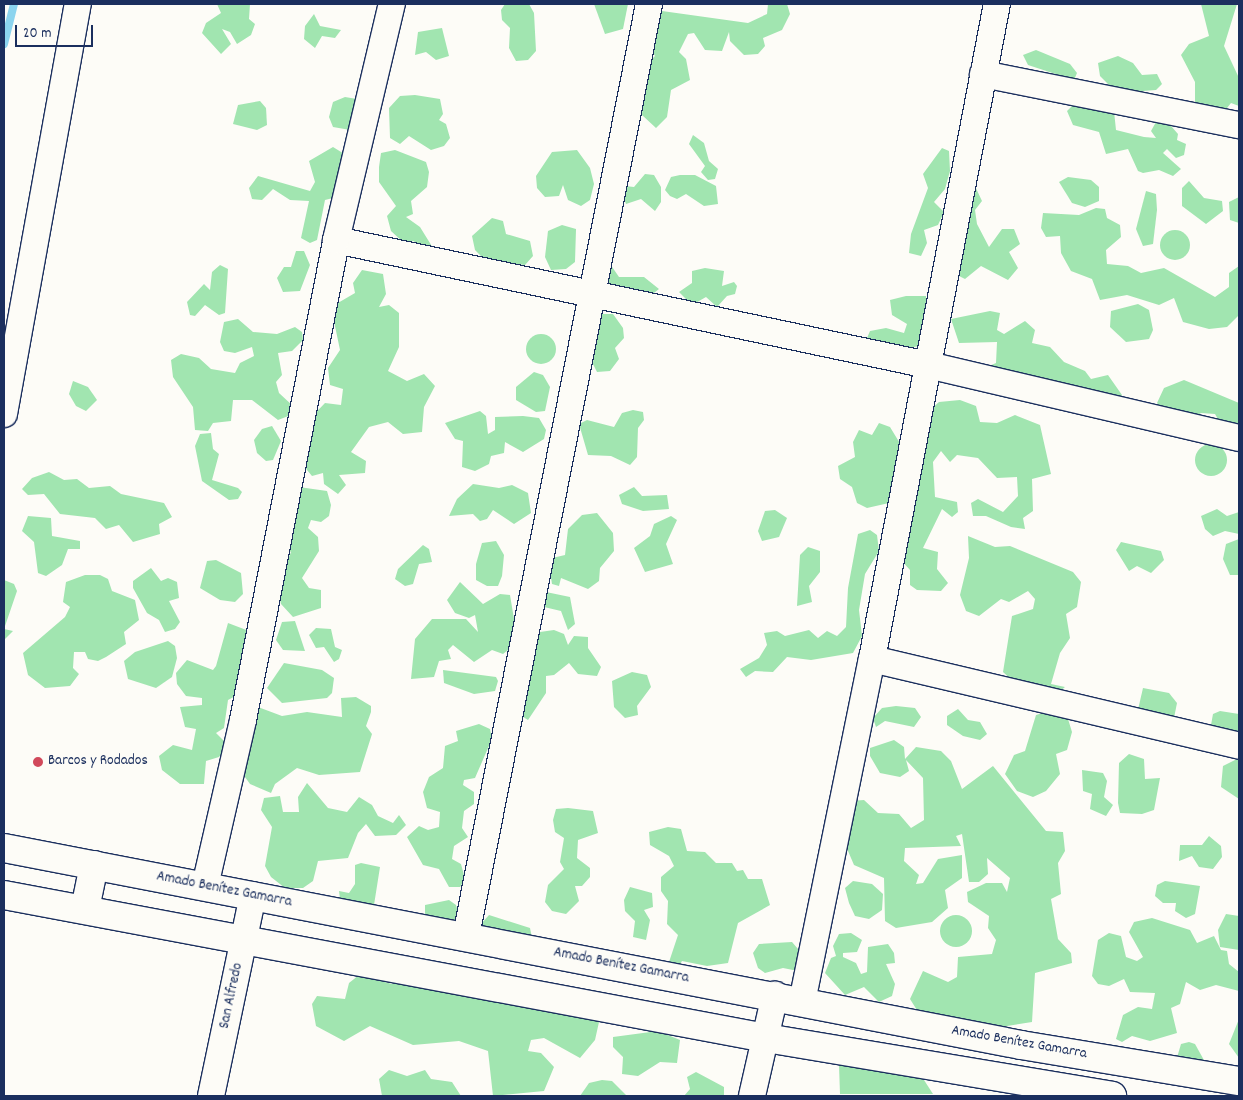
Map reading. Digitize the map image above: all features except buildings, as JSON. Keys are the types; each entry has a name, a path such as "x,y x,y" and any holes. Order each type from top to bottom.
{"main road":[{"name":"Amado Benítez Gamarra","path":"4,848 775,995 802,1002 1239,1081"},
{"path":"85,909 94,865"},
{"path":"4,895 244,937 766,1038 1112,1096"}],"street":[{"path":"4,414 78,4"},
{"path":"204,886 243,720 336,240 392,4"},
{"path":"466,936 594,294 648,4"},
{"path":"802,1002 872,659 997,4"},
{"path":"983,74 1239,125"},
{"path":"336,240 928,365 1239,438"},
{"path":"872,659 1239,746"},
{"name":"San Alfredo","path":"211,1096 253,895"},
{"path":"752,1096 775,995"}],"green space":[{"path":"217,4 250,4 249,19 255,24 251,35 237,44 230,32 222,29 231,44 221,54 202,33 206,23 221,13"},
{"path":"505,4 529,4 534,13 536,51 528,60 516,61 509,48 510,28 502,20 501,10"},
{"path":"594,4 628,4 623,29 605,34"},
{"path":"768,4 787,4 790,14 782,30 763,38 765,46 758,54 744,55 730,41 729,32 722,51 705,50 694,33 688,34 679,52 686,59 690,80 671,90 667,117 656,128 642,115 645,66 655,56 650,46 662,11 748,23 767,14"},
{"path":"1201,4 1237,4 1224,46 1239,78 1239,106 1231,103 1227,108 1202,110 1195,102 1195,82 1181,55 1189,44 1209,36"},
{"path":"314,14 320,26 341,30 335,38 322,36 315,48 304,39 305,26"},
{"path":"442,28 449,56 436,60 426,52 415,55 418,32"},
{"path":"1036,50 1070,64 1077,73 1074,80 1028,65 1023,55"},
{"path":"1118,56 1133,63 1142,75 1157,74 1162,84 1156,90 1117,93 1100,76 1098,63"},
{"path":"415,95 440,99 443,114 439,120 446,124 450,138 444,146 431,150 409,136 400,144 390,138 389,108 400,96"},
{"path":"345,97 357,99 356,131 333,127 329,117 333,102"},
{"path":"260,101 266,108 267,125 257,130 233,124 238,105"},
{"path":"1074,104 1114,111 1116,130 1144,137 1156,138 1151,131 1156,122 1171,126 1178,134 1177,140 1186,144 1184,155 1176,158 1167,149 1163,153 1181,169 1173,176 1159,170 1143,173 1138,171 1128,149 1106,154 1099,132 1073,125 1067,111"},
{"path":"693,135 704,143 709,161 718,169 715,179 708,180 701,172 705,166 689,144"},
{"path":"333,147 346,155 341,196 325,200 317,240 310,243 301,238 309,201 290,200 273,189 262,200 252,199 249,188 258,176 310,191 315,182 309,161"},
{"path":"942,148 949,151 950,171 945,189 934,202 944,212 938,225 924,230 927,243 921,256 909,253 911,234 928,188 923,174"},
{"path":"395,150 426,162 429,172 427,187 411,201 413,214 406,217 420,227 433,248 421,254 414,241 404,243 391,231 387,216 396,206 379,182 379,167 381,153"},
{"path":"577,150 590,168 594,184 590,200 581,206 568,200 563,185 559,196 545,197 537,188 536,176 552,152"},
{"path":"645,174 654,175 661,187 661,202 655,211 641,199 626,204 622,193 625,186 634,187"},
{"path":"695,175 716,186 718,204 704,206 686,194 677,199 670,196 665,190 671,177"},
{"path":"1068,177 1091,180 1099,187 1099,201 1085,207 1072,203 1059,182"},
{"path":"1189,181 1204,198 1222,201 1223,211 1206,224 1182,206 1182,188"},
{"path":"973,182 982,201 975,210 977,224 989,247 1002,229 1014,229 1020,244 1009,252 1018,268 1008,280 981,266 965,279 953,273"},
{"path":"1146,191 1156,194 1157,210 1153,244 1143,246 1136,229"},
{"path":"1239,197 1239,223 1230,220 1229,202"},
{"path":"1096,208 1105,209 1107,218 1120,225 1121,237 1106,250 1107,264 1128,266 1141,273 1164,268 1215,297 1229,287 1229,273 1239,266 1239,315 1227,327 1209,329 1183,322 1174,298 1159,305 1127,295 1100,300 1092,279 1071,271 1061,253 1060,236 1046,237 1041,228 1043,213 1079,215"},
{"path":"492,218 503,221 506,234 530,241 533,256 525,265 485,260 475,250 472,236"},
{"path":"562,225 576,229 575,262 566,269 551,270 545,257 548,231"},
{"path":"1175,230 1186,234 1190,245 1186,256 1175,260 1164,256 1160,245 1164,234"},
{"path":"296,251 304,251 310,265 300,291 283,292 277,278 284,267 291,267"},
{"path":"608,261 619,277 644,277 659,289 650,296 604,287"},
{"path":"220,265 228,269 225,313 219,315 205,305 195,316 190,315 187,302 204,284 210,290 212,272"},
{"path":"705,268 724,271 722,286 734,282 737,286 735,294 727,296 717,307 706,297 692,305 679,292 692,283 692,271"},
{"path":"362,270 383,274 386,294 379,307 389,305 399,313 399,347 388,371 407,381 424,374 435,386 424,407 422,432 403,434 388,422 369,427 351,452 366,461 365,473 339,475 346,485 338,494 324,484 323,473 312,476 307,470 298,454 300,429 325,403 341,405 343,389 330,385 328,368 340,350 331,307 355,293 353,283"},
{"path":"906,296 926,296 927,344 910,348 864,345 870,331 886,328 904,333 907,324 892,315 890,300"},
{"path":"1138,304 1149,310 1153,330 1149,339 1126,342 1110,327 1111,311"},
{"path":"990,311 1000,313 997,330 1004,334 1025,321 1035,330 1032,343 1050,347 1064,362 1085,371 1091,379 1108,375 1122,395 1120,400 973,373 996,363 997,342 959,343 951,319"},
{"path":"597,314 613,314 623,328 624,338 615,348 619,359 610,371 597,372 593,364"},
{"path":"238,319 253,332 277,334 295,327 302,332 303,340 292,351 278,353 282,375 276,382 279,393 293,406 291,415 278,420 252,400 233,400 231,421 213,423 208,431 195,430 193,407 173,377 171,360 181,354 199,358 211,369 235,373 240,363 254,356 252,347 235,353 224,351 220,342 224,322"},
{"path":"541,334 552,338 556,349 552,360 541,364 530,360 526,349 530,338"},
{"path":"534,372 543,375 550,387 545,411 536,412 516,400 516,387"},
{"path":"1184,380 1239,403 1239,432 1222,426 1215,414 1201,413 1190,420 1164,411 1157,403 1164,388"},
{"path":"73,381 88,387 97,400 86,411 76,406 69,394"},
{"path":"960,400 976,406 980,422 997,423 1015,415 1040,425 1051,474 1032,479 1033,511 1023,518 1025,529 1011,527 986,516 973,516 971,503 978,499 1003,512 1018,496 1017,477 997,478 978,458 957,455 950,462 941,451 933,462 935,497 957,502 958,512 952,517 942,509 923,548 938,552 937,569 948,583 941,591 917,590 910,585 910,570 900,559 918,491 917,464 929,411 939,402"},
{"path":"633,410 643,412 644,420 638,428 637,457 630,465 611,456 588,455 579,424 587,420 614,427 622,413"},
{"path":"480,411 486,416 488,434 495,430 495,417 523,416 539,418 546,430 544,439 523,452 505,442 504,453 491,456 489,464 475,471 462,467 463,441 455,439 445,423"},
{"path":"879,423 890,427 904,450 889,503 867,508 857,503 852,487 840,479 838,466 855,457 853,442 859,430 872,435"},
{"path":"272,426 281,441 273,460 266,461 257,453 254,440 262,429"},
{"path":"211,433 213,449 219,454 212,480 238,488 242,492 238,499 229,500 202,481 195,446 200,434"},
{"path":"1211,444 1217,445 1222,449 1226,454 1226,466 1222,471 1217,475 1211,476 1205,475 1200,471 1196,466 1195,460 1196,454 1200,449 1205,445"},
{"path":"49,472 64,480 77,479 89,488 110,486 121,494 164,503 172,517 159,524 160,534 133,542 119,525 106,529 95,518 60,514 44,494 28,495 22,489 32,478"},
{"path":"473,484 499,488 512,485 528,493 531,513 514,524 493,510 487,519 480,521 473,514 449,516 457,499"},
{"path":"292,486 327,491 331,505 329,516 321,522 311,520 308,528 318,537 319,551 302,578 309,588 321,590 321,608 293,617 281,604 277,587 291,552 279,544"},
{"path":"634,487 642,496 667,495 669,509 643,511 622,504 619,495"},
{"path":"1217,509 1227,516 1239,512 1239,534 1225,531 1213,536 1205,529 1201,516"},
{"path":"775,510 787,518 779,537 762,541 758,531 765,511"},
{"path":"597,513 613,533 614,551 600,568 599,581 588,589 561,578 559,586 552,584 548,559 565,555 568,529 582,515"},
{"path":"28,516 51,518 52,536 80,541 80,549 68,549 62,565 46,576 38,573 34,542 22,531"},
{"path":"671,516 677,520 666,544 673,564 645,572 634,548 650,536 654,524"},
{"path":"870,530 877,535 879,551 865,574 859,610 862,636 853,653 811,660 787,657 773,672 755,671 746,677 740,669 759,658 767,645 764,633 777,631 785,636 809,630 818,638 827,631 837,636 846,627 848,588 858,534"},
{"path":"968,536 995,547 1010,546 1073,572 1081,582 1077,607 1066,614 1070,638 1060,653 1051,684 1065,687 1060,691 1016,684 1003,672 1012,616 1033,609 1035,599 1028,591 1009,602 1001,599 979,616 966,611 960,595 969,558"},
{"path":"1239,539 1239,575 1230,575 1223,559 1226,544"},
{"path":"496,541 504,555 502,576 498,586 487,586 476,580 476,564 482,543"},
{"path":"1121,542 1161,551 1164,560 1151,573 1137,566 1129,571 1116,550"},
{"path":"423,545 429,549 432,562 419,564 413,584 405,586 395,579 398,569"},
{"path":"808,547 820,551 820,572 809,586 812,602 797,606 800,555"},
{"path":"216,560 241,573 243,594 235,602 220,600 200,588 207,561"},
{"path":"151,568 161,581 168,578 177,582 179,598 169,601 180,622 175,629 165,632 159,620 147,613 133,588 133,581"},
{"path":"85,575 100,575 108,579 112,591 135,600 139,620 124,632 126,644 98,661 88,659 85,652 74,652 73,668 79,674 70,686 45,688 28,675 23,653 65,617 70,607 63,602 66,582"},
{"path":"4,580 14,584 17,591 4,629"},
{"path":"460,582 483,604 500,594 510,595 515,625 508,650 503,654 492,650 474,662 453,645 448,650 451,659 439,661 434,677 411,679 415,639 432,619 466,619 478,632 475,615 469,618 455,613 447,600"},
{"path":"546,592 570,597 575,624 568,630 561,611 544,607"},
{"path":"295,621 305,651 283,650 276,640 282,622"},
{"path":"228,623 249,631 241,693 228,700 224,728 216,733 224,741 225,749 219,757 206,761 204,784 180,784 162,770 159,756 173,745 192,750 196,729 185,727 180,707 202,705 202,698 186,696 177,684 176,673 187,660 213,670 216,666"},
{"path":"316,628 331,629 335,647 342,650 339,659 334,662 324,647 316,648 309,635"},
{"path":"4,629 13,631 4,640"},
{"path":"554,630 564,634 568,645 574,636 588,637 588,648 601,667 597,676 578,674 569,663 554,675 546,676 546,693 528,720 520,715 535,658 529,643 540,632"},
{"path":"168,641 175,646 177,658 172,677 156,688 128,679 124,661 135,652"},
{"path":"284,663 322,670 334,678 332,693 327,698 282,703 267,688"},
{"path":"443,670 496,677 498,681 495,691 474,694 444,683"},
{"path":"632,672 647,675 651,687 637,706 638,715 625,718 614,707 612,681"},
{"path":"1143,688 1169,693 1177,703 1174,718 1137,714"},
{"path":"356,697 371,706 366,726 372,734 360,772 319,775 297,768 275,784 271,793 250,784 240,770 258,707 282,716 307,712 342,717 341,698"},
{"path":"896,706 915,708 921,717 914,727 885,721 876,727 873,718 882,708"},
{"path":"958,709 968,720 980,722 987,734 980,740 963,736 947,725 947,716"},
{"path":"1220,711 1239,714 1239,733 1216,731 1211,725 1213,714"},
{"path":"1046,712 1068,719 1072,732 1067,750 1056,754 1060,774 1046,791 1033,797 1017,791 1005,774 1014,755 1025,751 1036,715"},
{"path":"479,724 490,729 492,739 475,778 464,780 463,785 474,792 474,804 464,811 462,828 468,837 454,846 452,859 461,864 465,879 460,887 449,887 439,869 423,865 407,837 419,826 428,830 439,827 440,812 427,808 423,792 429,777 443,768 445,746 458,741 456,731"},
{"path":"894,740 904,747 905,759 916,747 941,751 951,761 962,789 993,766 1046,831 1063,832 1065,851 1058,863 1061,894 1051,899 1058,939 1071,953 1072,963 1035,973 1032,1022 1001,1027 962,1018 920,1015 910,999 923,971 948,982 957,977 958,957 992,954 996,940 988,928 989,916 968,902 967,892 986,883 1002,883 1007,892 1010,878 987,858 988,874 979,882 969,882 962,834 956,836 961,846 905,848 904,861 919,875 916,884 923,883 938,859 962,855 962,878 945,890 948,908 932,922 896,928 885,921 884,878 854,865 845,844 850,801 864,800 878,813 899,814 911,828 924,820 923,778 906,760 909,771 900,777 880,773 870,756 870,748"},
{"path":"1129,754 1144,759 1145,779 1160,778 1154,810 1142,814 1120,813 1118,803 1119,763"},
{"path":"1239,758 1239,799 1221,787 1223,766"},
{"path":"1082,770 1103,773 1107,781 1104,797 1113,805 1106,816 1090,809 1092,794 1083,791"},
{"path":"307,783 328,808 347,812 359,797 372,805 378,816 393,823 399,815 406,825 396,835 375,836 366,824 358,833 348,858 318,861 313,881 303,888 285,888 271,877 265,866 272,827 261,810 264,798 280,796 283,812 299,812 298,797"},
{"path":"568,808 593,811 598,833 578,840 577,858 590,868 590,877 582,886 575,886 579,901 566,914 552,911 545,902 548,885 564,869 560,862 564,838 555,832 553,820 556,809"},
{"path":"668,827 681,829 687,851 705,852 716,863 732,863 737,871 743,870 748,879 762,879 770,905 738,923 728,963 707,966 682,961 677,969 669,962 678,935 667,924 668,901 661,891 661,877 674,866 669,856 650,845 649,832"},
{"path":"1209,836 1221,846 1222,857 1213,869 1199,867 1192,856 1179,861 1180,845 1202,845"},
{"path":"361,863 380,867 374,905 341,907 339,891 349,893 355,884 355,865"},
{"path":"853,881 872,884 883,894 882,910 869,919 855,916 849,903 845,888"},
{"path":"1165,881 1200,886 1195,914 1186,918 1175,911 1176,903 1163,903 1155,896 1157,885"},
{"path":"630,887 652,893 653,907 644,910 650,920 646,940 633,937 635,921 625,911 624,900"},
{"path":"449,900 456,905 460,920 449,927 425,919 425,905"},
{"path":"1226,914 1239,916 1239,950 1220,947 1218,930"},
{"path":"489,915 530,928 532,938 482,935 481,924"},
{"path":"956,915 967,920 972,931 967,942 956,947 945,942 940,931 945,920"},
{"path":"1152,918 1190,930 1197,943 1214,936 1221,950 1227,951 1229,964 1239,972 1239,991 1216,985 1200,990 1186,982 1180,1004 1171,1008 1177,1033 1150,1041 1132,1036 1122,1042 1116,1039 1123,1015 1138,1007 1152,1009 1155,993 1130,992 1124,979 1109,986 1098,984 1092,976 1098,940 1109,933 1121,936 1126,957 1137,961 1143,957 1129,932 1134,922"},
{"path":"851,933 862,940 857,952 843,953 843,957 856,963 861,974 867,972 868,947 888,944 894,953 895,963 886,964 895,984 892,996 879,1002 864,987 845,995 825,973 831,958 836,956 833,946 839,934"},
{"path":"792,942 804,956 798,971 783,968 765,973 758,968 753,953 759,944"},
{"path":"359,975 392,984 417,977 537,1004 548,1013 558,1008 588,1012 599,1022 595,1040 580,1058 544,1038 531,1040 528,1051 541,1053 554,1067 544,1091 493,1096 488,1051 459,1041 413,1045 370,1026 344,1041 316,1026 312,1004 317,996 345,999 349,983"},
{"path":"1239,1019 1239,1058 1229,1044"},
{"path":"658,1031 680,1040 677,1063 660,1062 638,1076 622,1074 623,1057 613,1047 613,1037"},
{"path":"1189,1042 1195,1044 1205,1062 1176,1061 1181,1044"},
{"path":"839,1065 898,1071 924,1080 933,1094 840,1094"},
{"path":"389,1070 407,1076 425,1070 431,1079 452,1082 461,1096 382,1096 379,1079"},
{"path":"696,1072 724,1087 724,1096 684,1096 690,1089 687,1077"},
{"path":"602,1080 612,1081 627,1096 580,1096 589,1083"}],"waterway":[{"path":"4,44 14,4"}],"place":[{"name":"Barcos y Rodados","path":"38,762"}]}
